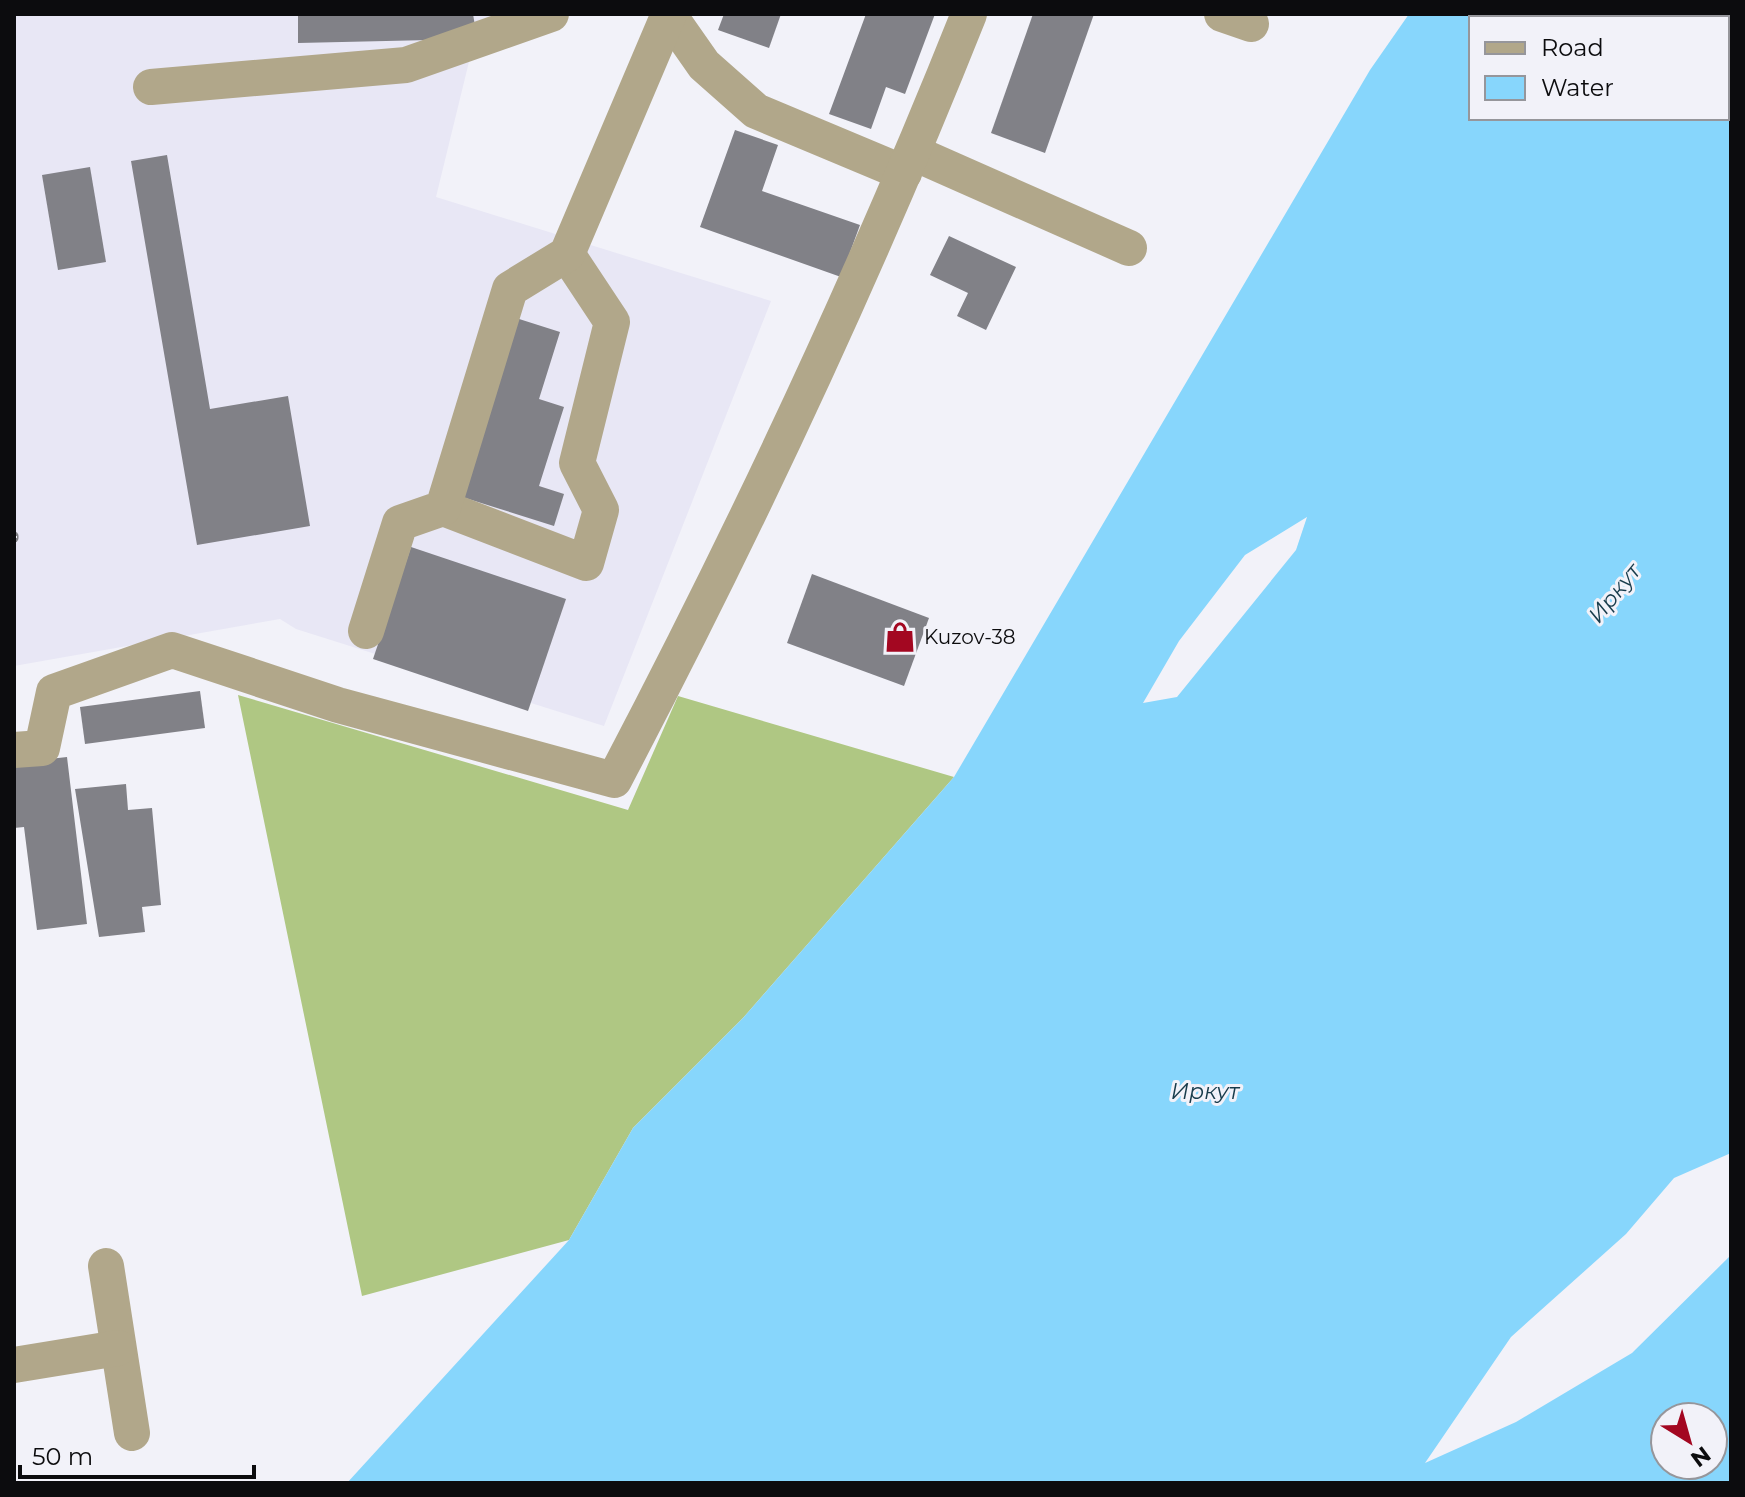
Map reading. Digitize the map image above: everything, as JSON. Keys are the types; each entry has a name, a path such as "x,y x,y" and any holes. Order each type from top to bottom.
{"street":[{"path":"151,87 406,65 551,14"},
{"path":"14,750 42,748 54,692 172,650 338,705 614,780 672,671 841,318 909,163 969,14"},
{"path":"669,15 704,65 756,111 909,163 1129,248"},
{"path":"443,508 510,289 567,254 669,15"},
{"path":"366,631 400,523 443,508 586,563 601,510 577,463 612,322 567,254"},
{"path":"106,1266 132,1433"},
{"path":"14,1365 118,1348"}],"shaded area":[{"path":"14,14 492,14 476,33 436,197 771,301 604,726 296,629 280,619 14,666"}],"green space":[{"path":"238,695 628,810 678,696 954,777 743,1018 633,1128 569,1240 362,1296"}],"water":[{"name":"Иркут","path":"1409,14 1731,14 1731,1153 1674,1178 1626,1234 1511,1337 1425,1463 1516,1422 1632,1353 1731,1255 1731,1482 347,1483 569,1240 633,1128 743,1018 954,777 1370,70","holes":["1307,517 1296,550 1177,697 1143,703 1179,641 1245,555"]}],"building":[{"path":"298,14 473,14 476,32 430,40 298,43"},
{"path":"724,14 781,14 769,48 718,30"},
{"path":"866,14 935,14 905,94 886,87 871,129 829,114"},
{"path":"1033,14 1094,14 1045,153 991,133"},
{"path":"735,130 778,145 762,191 860,225 841,277 700,227"},
{"path":"167,155 210,409 288,396 310,526 197,545 131,161"},
{"path":"90,167 106,262 58,270 42,175"},
{"path":"949,236 1016,267 986,330 957,316 968,293 930,275"},
{"path":"516,318 560,332 539,399 564,407 539,486 564,494 554,526 459,496"},
{"path":"411,547 566,599 528,711 373,659"},
{"path":"812,574 929,618 904,686 787,643"},
{"path":"200,691 205,728 85,744 80,707"},
{"path":"67,757 87,924 37,930 24,827 14,828 14,763"},
{"path":"126,784 128,810 152,808 161,905 142,907 145,932 99,937 75,789"}],"place":[{"name":"Kuzov-38","path":"900,637"}]}
